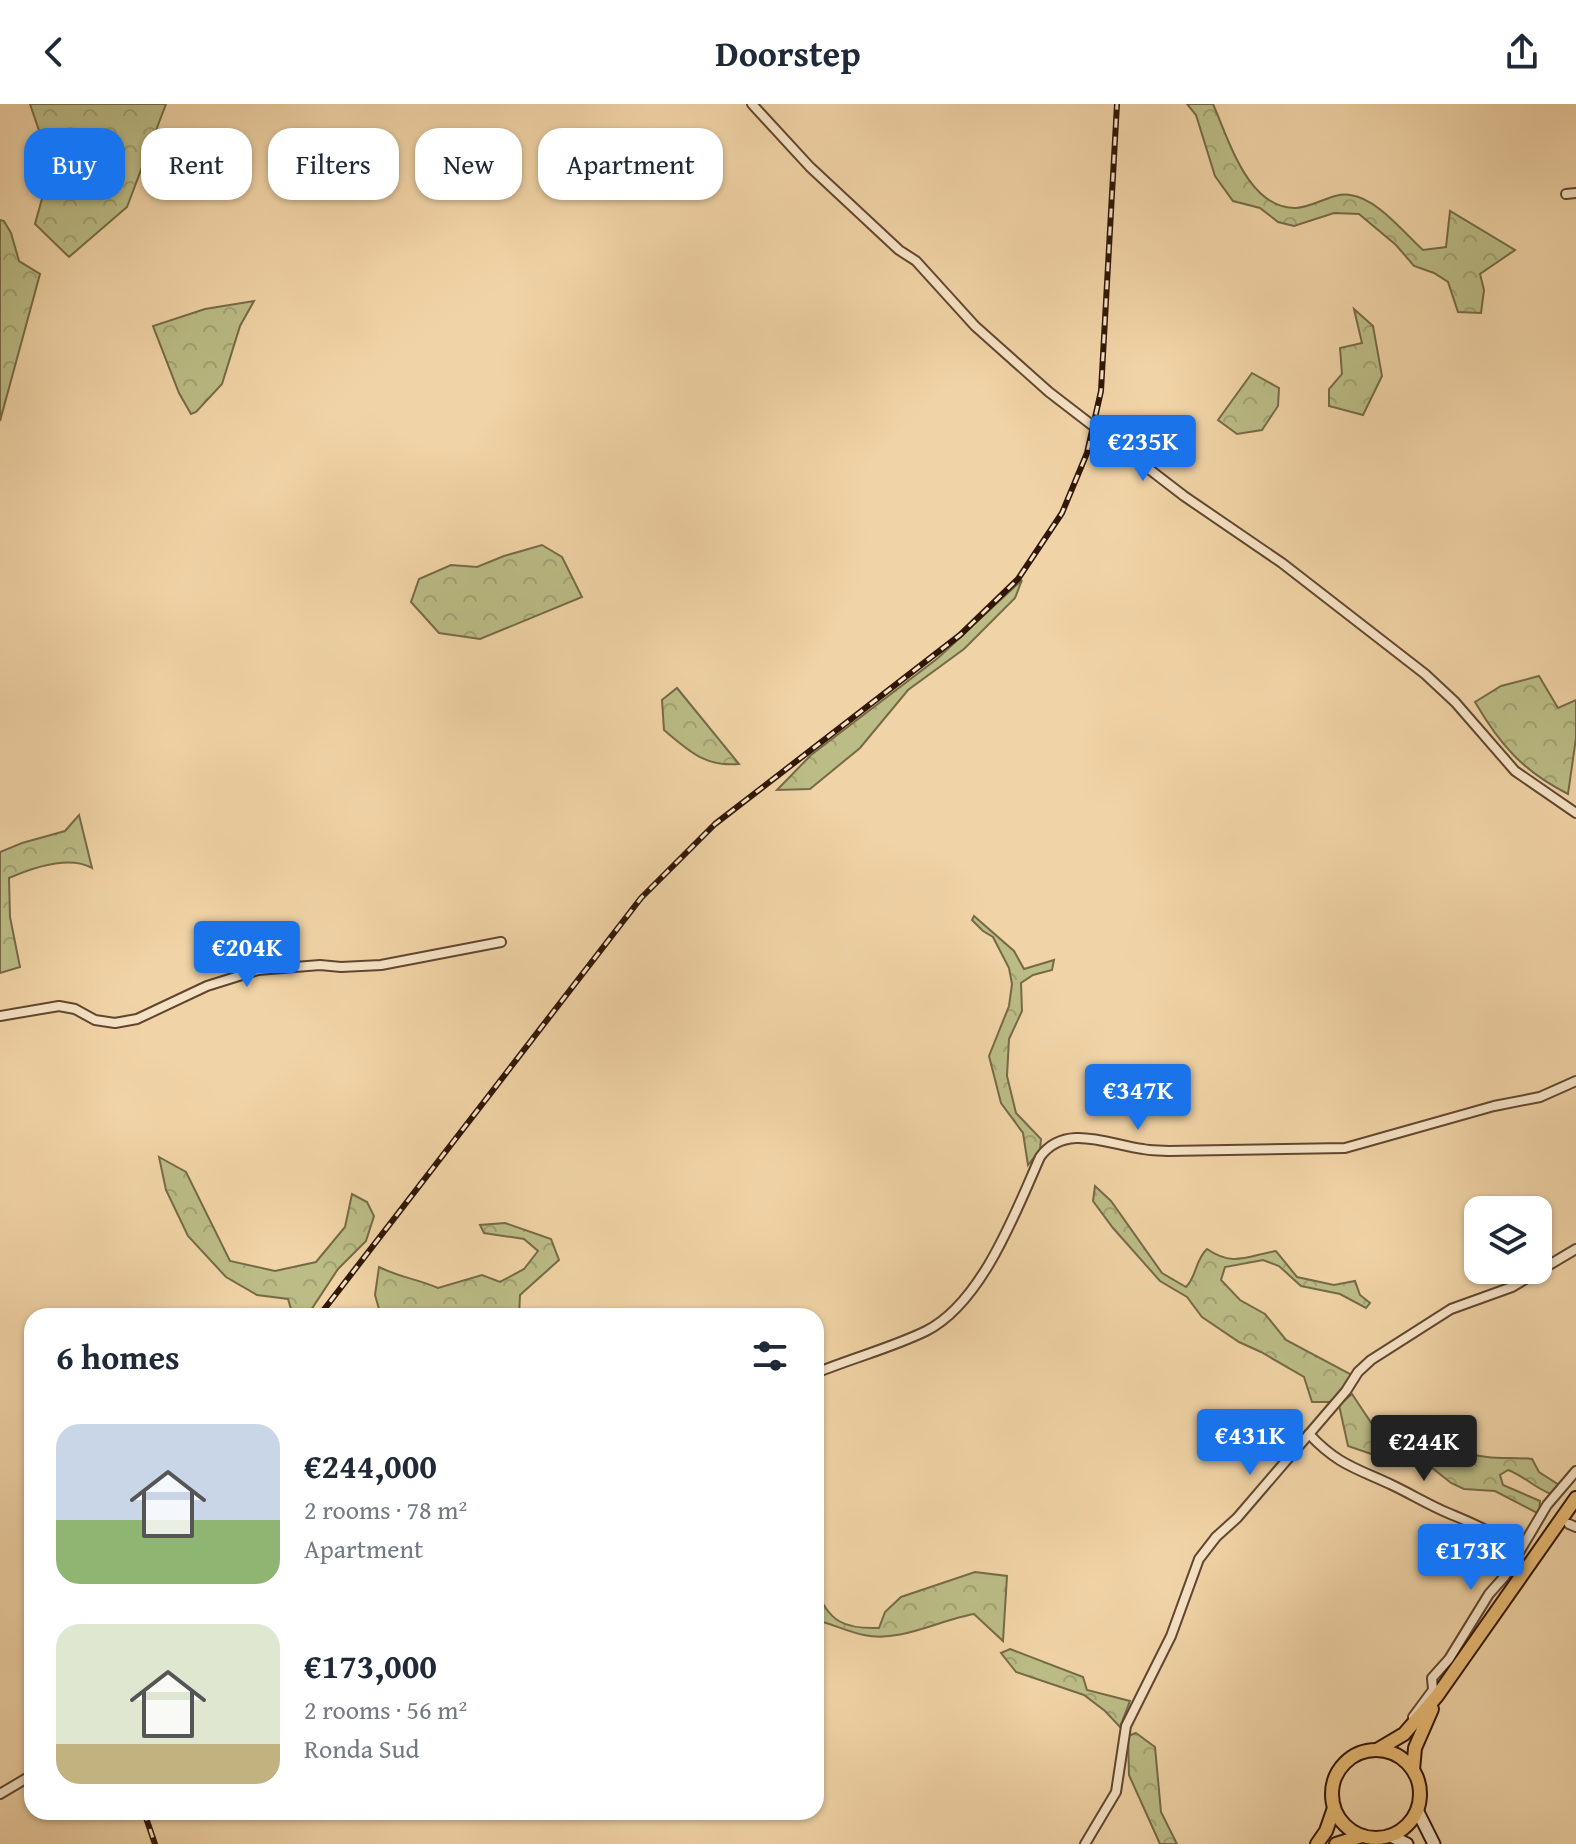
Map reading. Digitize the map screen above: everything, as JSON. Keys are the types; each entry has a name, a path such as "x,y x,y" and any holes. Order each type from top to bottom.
{"main road":[{"path":"1377,1750 1404,1734 1437,1696 1576,1498"},
{"path":"1413,1770 1415,1748 1437,1696"},
{"path":"1377,1750 1403,1759 1413,1770 1419,1783 1420,1796 1417,1810 1402,1830 1391,1836 1362,1836 1349,1830 1340,1820 1334,1808 1334,1780 1350,1758 1377,1750"},
{"path":"1317,1844 1326,1831 1334,1808"},
{"path":"1336,1844 1362,1836"}],"street":[{"path":"752,104 810,167 899,250 916,261 975,326 1049,392 1194,503 1282,563 1425,674 1455,702 1515,771 1576,813"},
{"path":"0,1016 59,1006 75,1009 95,1020 115,1023 137,1019 207,986 258,970 320,965 381,965 501,942"},
{"path":"824,1370 925,1332 949,1314 969,1293 996,1251 1040,1157 1052,1145 1084,1137 1168,1151 1345,1148 1494,1106 1540,1097 1576,1081"},
{"path":"1085,1844 1116,1792 1126,1726 1171,1636 1199,1559 1216,1537 1237,1518 1371,1360 1451,1309 1518,1284 1576,1249"},
{"path":"1309,1434 1322,1448 1358,1472 1477,1524 1516,1553"},
{"path":"1404,1734 1433,1690 1432,1678 1449,1659 1489,1594 1505,1576 1547,1505 1576,1471"},
{"path":"1547,1505 1558,1515"},
{"path":"0,1794 24,1780"},
{"path":"1417,1810 1434,1844"},
{"path":"1391,1836 1407,1844"}],"green space":[{"path":"30,104 166,104 157,128 141,128 141,170 127,207 69,257 35,224 42,200 125,200 125,128 38,128"},
{"path":"1187,104 1213,104 1242,170 1265,197 1279,205 1296,208 1344,195 1360,198 1380,209 1423,250 1446,247 1450,211 1515,250 1480,274 1484,290 1481,313 1458,312 1448,282 1414,266 1396,245 1359,214 1334,213 1294,226 1278,222 1260,208 1233,201 1215,176 1196,115"},
{"path":"0,220 4,221 11,233 19,261 40,274 0,421"},
{"path":"254,301 240,326 222,384 191,414 179,393 153,326 205,309"},
{"path":"1354,309 1373,326 1382,376 1363,415 1329,406 1329,389 1342,374 1340,348 1362,343"},
{"path":"1252,373 1279,388 1278,406 1262,430 1237,434 1218,420"},
{"path":"542,545 562,557 582,597 480,639 439,633 411,602 419,579 451,565 477,567"},
{"path":"1022,580 1015,598 964,649 908,690 860,748 810,789 777,790 811,755 938,658"},
{"path":"1539,676 1558,708 1576,700 1576,738 1568,794 1538,776 1514,756 1475,702 1501,686"},
{"path":"677,688 739,764 707,760 664,730 662,700"},
{"path":"79,815 92,868 83,864 62,863 39,867 9,878 10,917 20,967 0,973 0,852 65,831"},
{"path":"974,916 1014,951 1024,969 1054,960 1052,970 1033,975 1021,983 1022,1011 1009,1039 1007,1076 1016,1113 1041,1139 1040,1150 1028,1165 1023,1133 1001,1103 989,1056 1009,1006 1012,984 1009,968 993,937 972,920"},
{"path":"159,1157 186,1172 230,1261 275,1271 316,1262 345,1227 352,1194 367,1202 374,1216 366,1241 338,1269 312,1308 291,1308 288,1299 257,1295 226,1277 188,1236 166,1190"},
{"path":"1095,1186 1111,1201 1162,1273 1186,1287 1207,1249 1233,1259 1276,1251 1297,1277 1334,1285 1355,1281 1360,1295 1370,1303 1366,1308 1340,1294 1301,1286 1279,1266 1263,1260 1225,1267 1221,1280 1240,1300 1265,1314 1286,1340 1352,1375 1333,1402 1312,1402 1304,1377 1239,1342 1202,1317 1187,1297 1160,1281 1093,1201"},
{"path":"505,1223 551,1239 559,1260 520,1295 519,1308 379,1308 375,1295 379,1267 438,1288 482,1275 500,1282 524,1269 538,1251 524,1239 484,1233 480,1225"},
{"path":"1352,1394 1376,1430 1396,1445 1432,1460 1442,1451 1493,1458 1532,1459 1539,1472 1559,1485 1551,1494 1508,1470 1500,1475 1503,1485 1540,1501 1539,1514 1495,1491 1464,1489 1431,1467 1380,1457 1348,1446 1339,1405"},
{"path":"975,1572 1007,1576 1003,1641 974,1614 905,1633 878,1637 824,1623 824,1605 832,1616 847,1625 879,1628 885,1612 901,1597"},
{"path":"1010,1649 1083,1677 1087,1690 1130,1701 1120,1727 1084,1695 1016,1672 1001,1653"},
{"path":"1136,1733 1155,1747 1161,1812 1177,1844 1160,1844 1129,1775 1128,1736"}],"railway":[{"path":"325,1308 641,898 715,824 960,635 1018,579 1062,513 1087,453 1101,391 1117,104"},
{"path":"147,1820 155,1844"}]}
